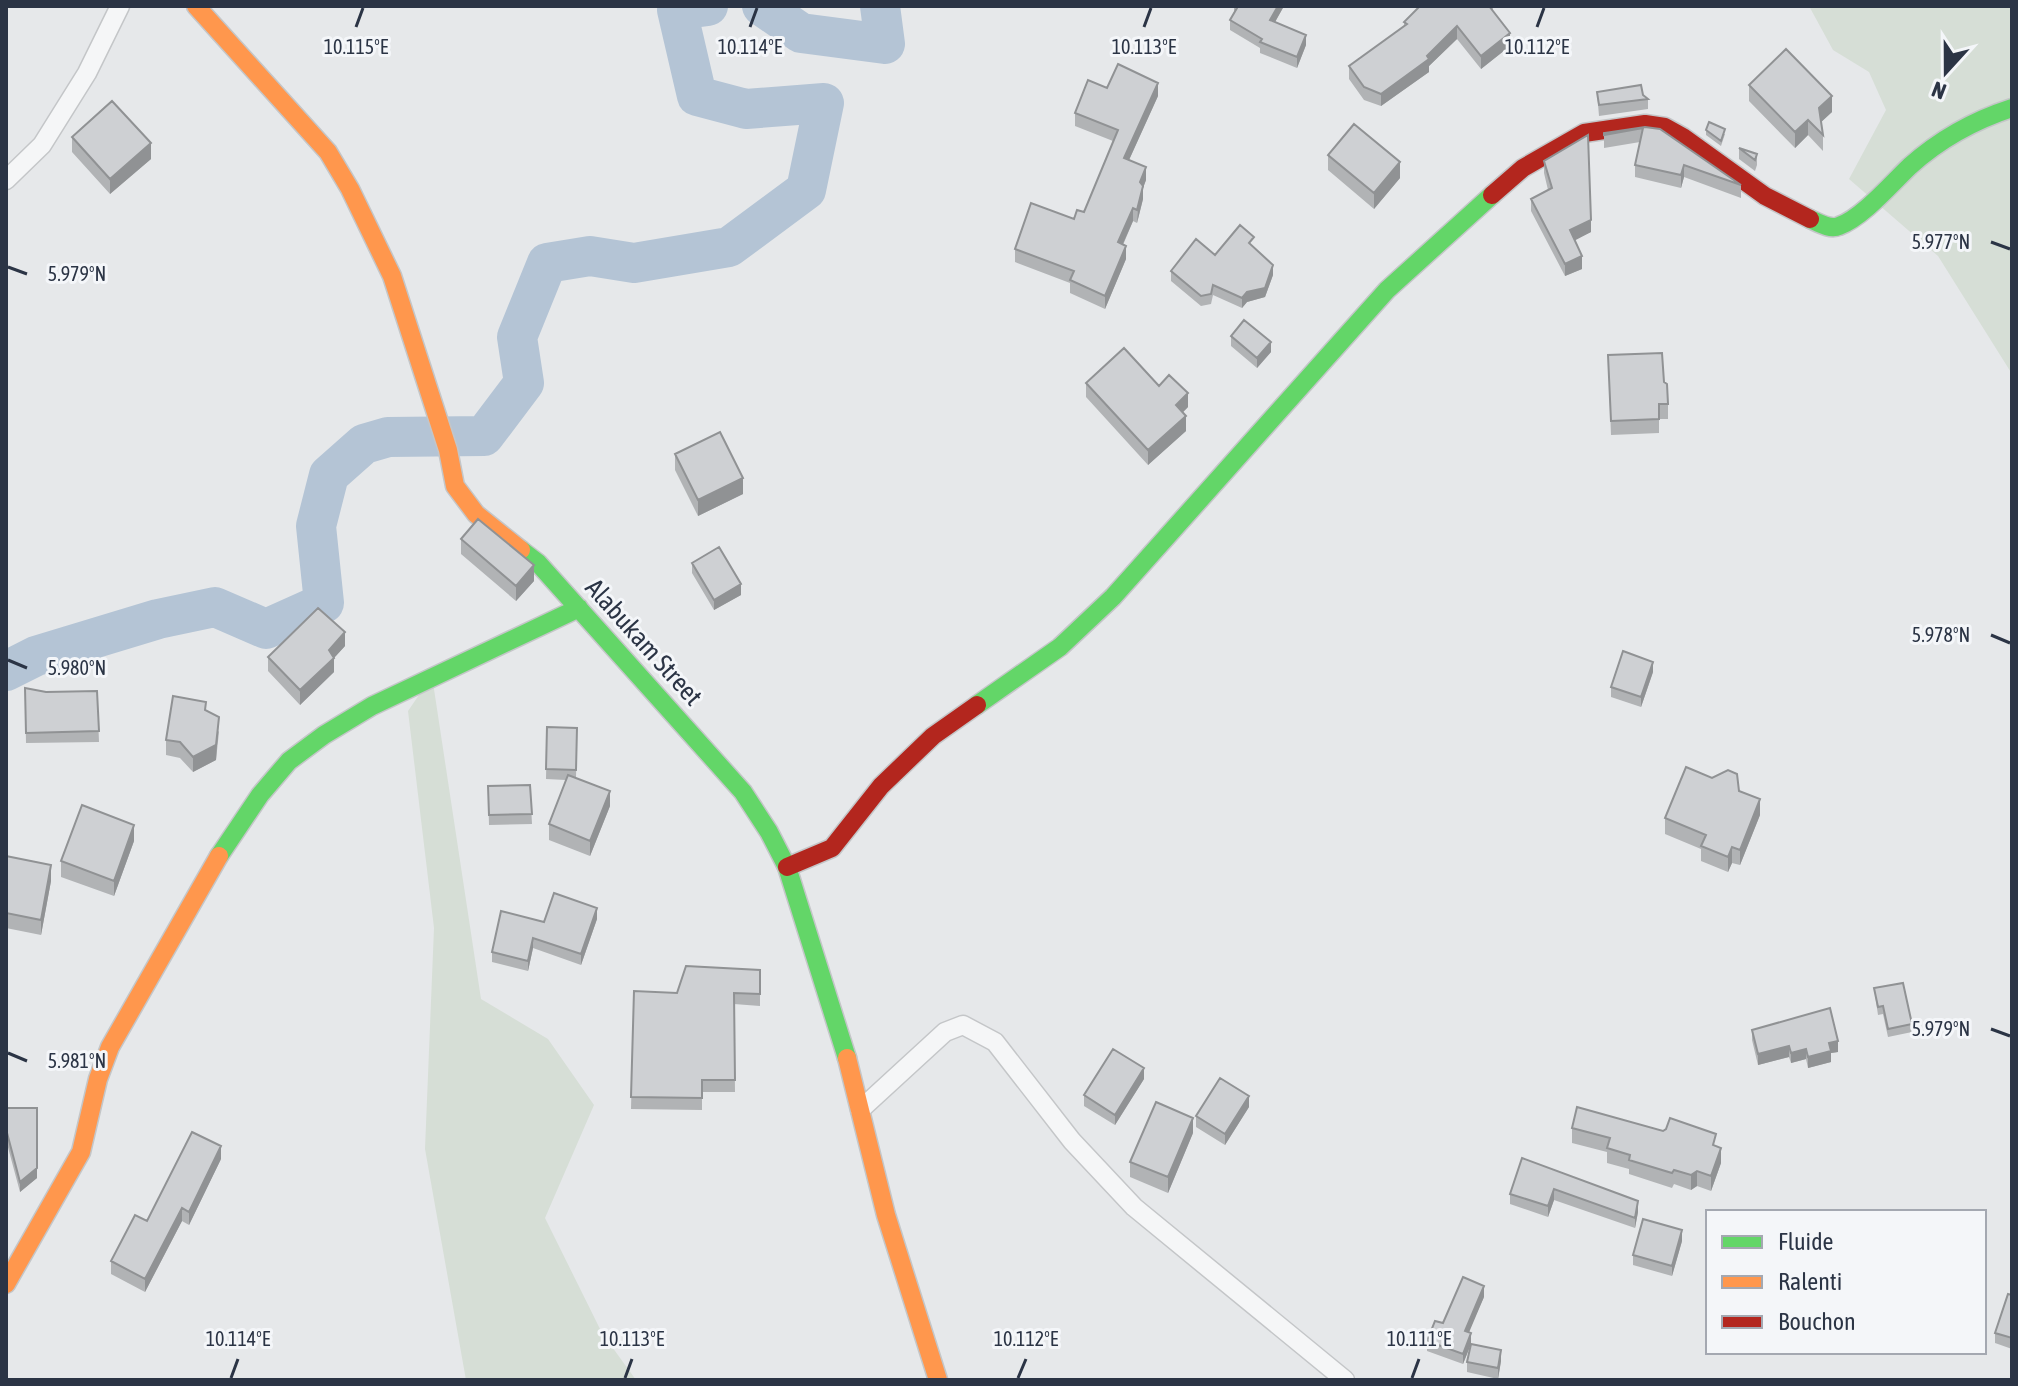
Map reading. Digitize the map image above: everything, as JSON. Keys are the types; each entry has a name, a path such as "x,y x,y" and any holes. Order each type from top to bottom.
{"street":[{"path":"6,180 42,145 87,73 120,6"},
{"name":"Alabukam Street","path":"196,6 328,152 350,189 392,276 448,450 455,486 476,514 538,563 648,683 743,792 769,832 787,867 844,1047 886,1215 938,1380"},
{"path":"787,867 832,848 881,786 924,744 1060,647 1113,597 1387,290 1453,227 1523,168 1584,133 1645,124 1665,127 1765,196 1825,226 1838,227 1858,214 1941,142 1990,115 2012,108"},
{"path":"6,1284 81,1152 98,1079 110,1047 201,885 260,795 289,761 372,706 579,608"},
{"path":"860,1110 945,1032 963,1025 980,1032 995,1042 1072,1141 1134,1207 1345,1380"}],"shaded area":[{"path":"1809,6 2012,6 2012,374 1938,256 1849,179 1886,110 1869,72 1833,50"},
{"path":"432,676 481,999 548,1039 594,1105 545,1218 602,1333 636,1380 466,1380 425,1149 434,928 408,711"}],"building":[{"path":"1234,6 1278,6 1270,20 1306,35 1297,57 1260,42 1262,39 1230,20 1237,8"},
{"path":"1420,6 1489,6 1510,33 1481,56 1457,26 1427,56 1429,59 1381,94 1364,87 1349,66 1407,24 1404,22"},
{"path":"1786,49 1832,96 1819,108 1823,135 1808,120 1795,132 1749,85"},
{"path":"1118,64 1158,83 1124,158 1146,167 1140,182 1143,186 1137,210 1133,208 1118,242 1126,246 1105,296 1070,280 1074,271 1015,249 1031,203 1074,219 1077,210 1084,212 1118,130 1075,113 1088,80 1107,88"},
{"path":"1641,85 1643,95 1648,99 1599,105 1597,92"},
{"path":"112,101 151,143 110,179 72,137"},
{"path":"1709,122 1725,129 1721,141 1706,130"},
{"path":"1354,124 1400,162 1374,193 1328,155"},
{"path":"1645,127 1660,129 1741,185 1684,165 1681,175 1635,165 1643,128 1604,135"},
{"path":"1588,135 1591,220 1570,230 1582,256 1565,264 1531,199 1552,188 1544,161"},
{"path":"1739,148 1757,154 1755,160"},
{"path":"1240,225 1254,237 1249,243 1273,265 1265,288 1247,292 1242,298 1213,285 1211,294 1201,296 1171,271 1196,239 1215,255"},
{"path":"1244,320 1271,342 1257,358 1231,336"},
{"path":"1124,348 1159,386 1169,375 1188,393 1176,405 1186,416 1148,450 1086,383"},
{"path":"1662,353 1668,404 1659,404 1659,419 1611,421 1608,355"},
{"path":"720,432 743,478 698,500 675,454"},
{"path":"478,519 534,565 516,586 461,539"},
{"path":"719,547 741,584 714,600 692,563"},
{"path":"318,608 345,632 329,650 334,658 300,690 268,657"},
{"path":"1623,651 1653,662 1641,697 1611,687"},
{"path":"25,688 46,692 97,691 99,731 26,733"},
{"path":"173,696 206,702 205,710 219,717 216,745 193,757 180,742 166,740"},
{"path":"547,727 577,728 576,770 546,769"},
{"path":"1686,767 1712,778 1728,770 1737,774 1739,791 1760,799 1740,850 1732,847 1728,857 1701,846 1706,835 1665,818"},
{"path":"568,775 610,791 590,841 549,824"},
{"path":"530,785 532,814 489,815 488,786"},
{"path":"82,805 134,825 114,881 61,861"},
{"path":"6,856 51,865 41,920 6,913"},
{"path":"554,893 597,908 581,954 533,938 528,961 492,952 501,911 544,922"},
{"path":"686,966 760,970 760,994 734,993 735,1080 702,1080 702,1098 631,1097 634,991 677,993"},
{"path":"1903,983 1912,1024 1888,1029 1883,1006 1878,1007 1874,988"},
{"path":"1830,1008 1838,1041 1829,1043 1831,1051 1808,1057 1806,1049 1791,1053 1789,1046 1758,1054 1752,1030"},
{"path":"1113,1049 1144,1068 1115,1115 1084,1095"},
{"path":"1220,1078 1249,1096 1225,1134 1196,1116"},
{"path":"1156,1102 1193,1118 1168,1177 1130,1162"},
{"path":"1577,1107 1663,1131 1670,1118 1716,1134 1713,1145 1721,1148 1711,1176 1697,1171 1691,1175 1674,1170 1672,1173 1629,1160 1630,1155 1607,1148 1610,1138 1572,1128"},
{"path":"6,1108 37,1108 37,1168 20,1182 6,1129"},
{"path":"192,1132 221,1146 189,1212 182,1208 145,1279 111,1261 135,1215 147,1221"},
{"path":"1522,1158 1638,1201 1635,1218 1554,1189 1548,1206 1510,1194"},
{"path":"1643,1219 1682,1230 1672,1266 1633,1255"},
{"path":"1463,1277 1484,1286 1465,1331 1471,1333 1463,1354 1427,1341 1435,1321 1443,1323"},
{"path":"2008,1294 2012,1295 2012,1338 1995,1333"},
{"path":"1471,1344 1501,1350 1498,1368 1467,1362"}],"waterway":[{"path":"6,671 36,656 158,619 215,607 266,629 324,603 316,526 329,475 364,444 388,437 484,436 524,383 517,337 547,263 590,256 634,263 729,247 806,190 824,103 746,109 697,96 677,10 708,6"},
{"path":"762,6 801,33 885,44 880,6"}],"traffic: fast":[{"path":"1810,219 1832,227 1848,222 1945,139 2012,108"},
{"path":"977,705 1060,647 1113,597 1387,290 1492,195"},
{"path":"521,550 538,563 743,792 769,832 787,867 847,1058"},
{"path":"219,856 260,795 289,761 324,735 372,706 579,608"}],"traffic: slow":[{"path":"196,6 328,152 350,189 392,276 448,450 455,486 476,514 521,550"},
{"path":"6,1284 81,1152 98,1079 110,1047 219,856"},
{"path":"847,1058 886,1215 938,1380"}],"traffic: jam":[{"path":"1492,195 1523,168 1584,133 1645,124 1665,127 1683,137 1765,196 1810,219"},
{"path":"787,867 832,848 881,786 933,736 977,705"}]}
